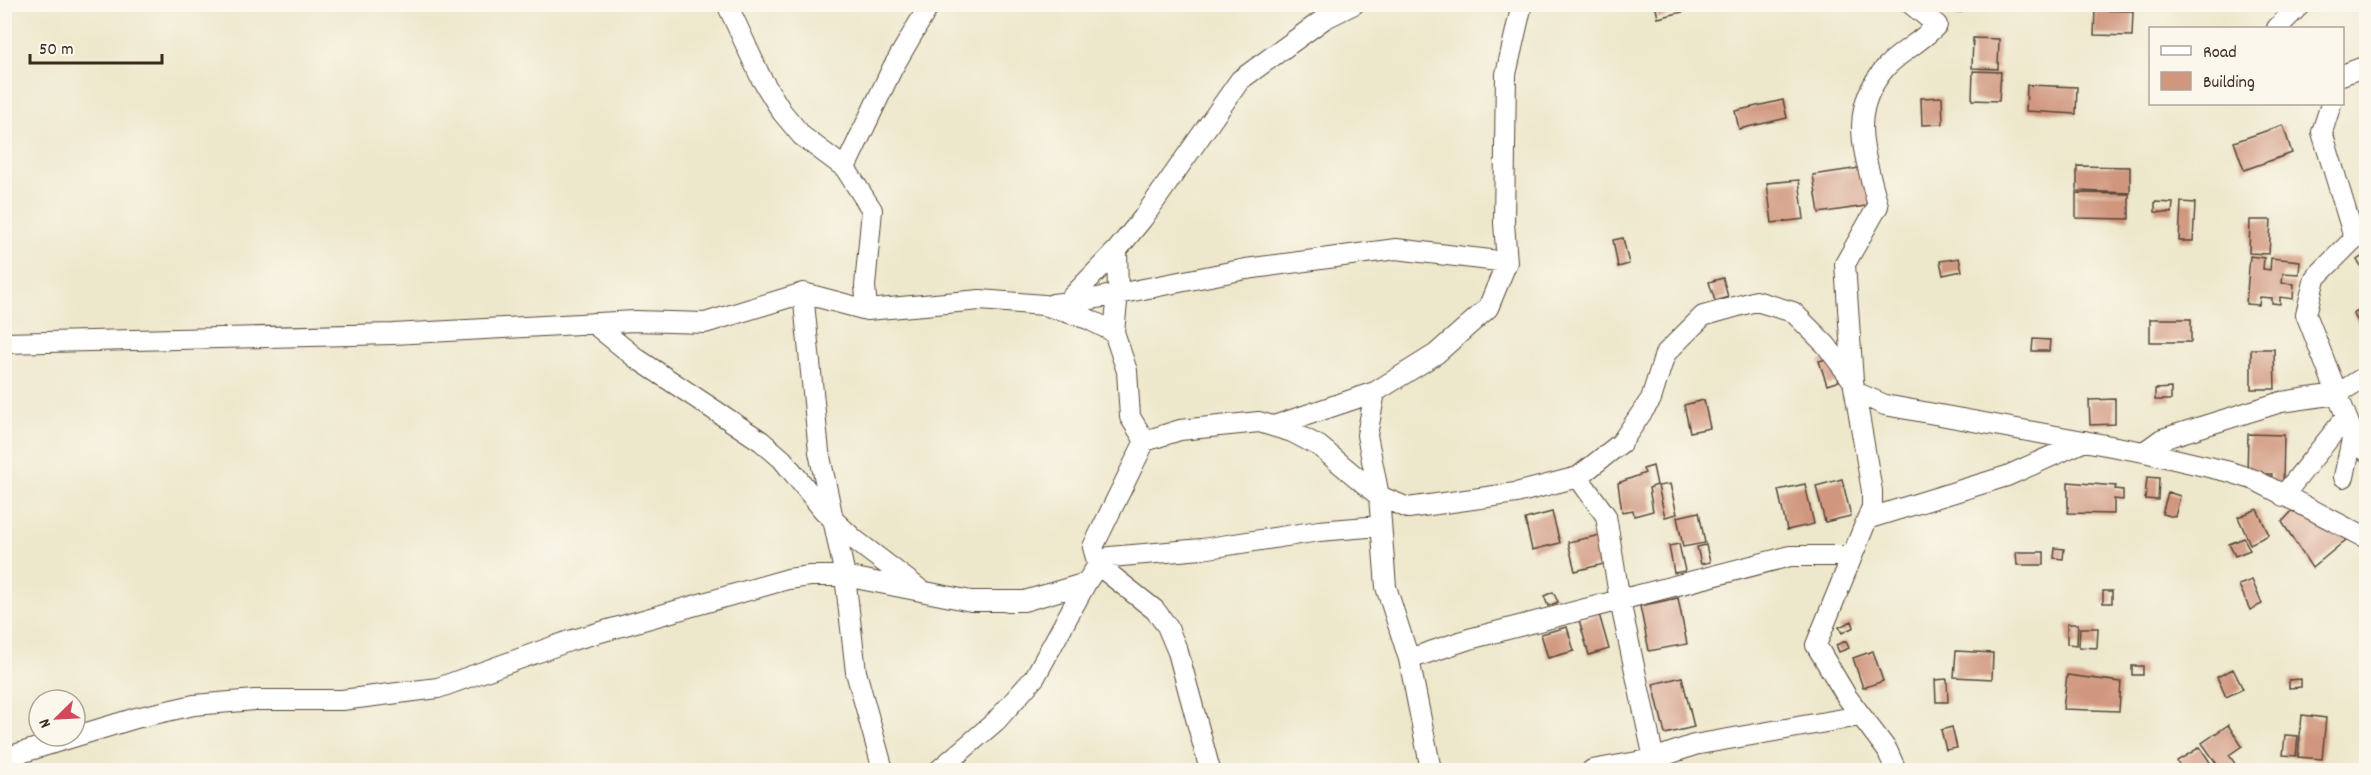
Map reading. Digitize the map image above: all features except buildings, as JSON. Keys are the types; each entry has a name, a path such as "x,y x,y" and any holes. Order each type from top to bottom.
{"street":[{"path":"727,4 760,78 782,112 802,136 845,168 872,210 865,286 867,310"},
{"path":"845,168 892,69 930,4"},
{"path":"1066,303 1117,250 1240,80 1324,19 1354,4"},
{"path":"1274,426 1375,393 1436,354 1488,308 1507,262 1504,223 1506,74 1522,4"},
{"path":"1896,771 1887,750 1860,716 1816,645 1850,556 1870,518 1872,491 1854,387 1845,264 1878,206 1860,135 1864,107 1872,86 1888,65 1937,25 1911,4"},
{"path":"2278,27 2301,4"},
{"path":"2344,75 2367,66"},
{"path":"2331,105 2322,132 2360,232 2315,278 2306,314 2349,425 2367,451"},
{"path":"4,343 393,334 635,321 705,323 803,293 867,310 980,300 1044,305 1066,303 1246,269 1396,249 1507,262"},
{"path":"1117,250 1118,293 1114,333 1127,371 1130,417 1145,441"},
{"path":"803,293 819,452 845,576 856,672 884,771"},
{"path":"1210,771 1178,652 1167,626 1155,610 1098,565 1093,547 1145,441 1180,430 1259,422 1292,432 1319,446 1379,496 1408,508 1516,493 1578,477 1621,442 1651,399 1665,354 1703,316 1756,301 1793,312 1826,345 1854,387 1885,405 2144,452 2230,472 2255,480 2367,538"},
{"path":"1044,305 1088,319 1114,333"},
{"path":"593,323 636,358 761,441 782,459 832,518 855,540 923,591"},
{"path":"2144,452 2162,439 2271,405 2337,394 2367,376"},
{"path":"1375,393 1367,435 1379,496 1386,587 1409,659 1431,771"},
{"path":"2344,477 2349,425"},
{"path":"2283,496 2349,425"},
{"path":"1870,518 2007,476 2085,441"},
{"path":"1578,477 1606,516 1620,601 1655,765"},
{"path":"939,771 996,721 1035,677 1086,583 1098,565 1110,557 1202,549 1319,531 1380,526"},
{"path":"1409,659 1469,639 1790,556 1850,556"},
{"path":"8,756 136,718 194,705 255,700 342,700 438,688 569,641 762,585 810,576 845,576 971,601 1024,601 1086,583"},
{"path":"1592,771 1655,765 1694,745 1860,716"}]}
